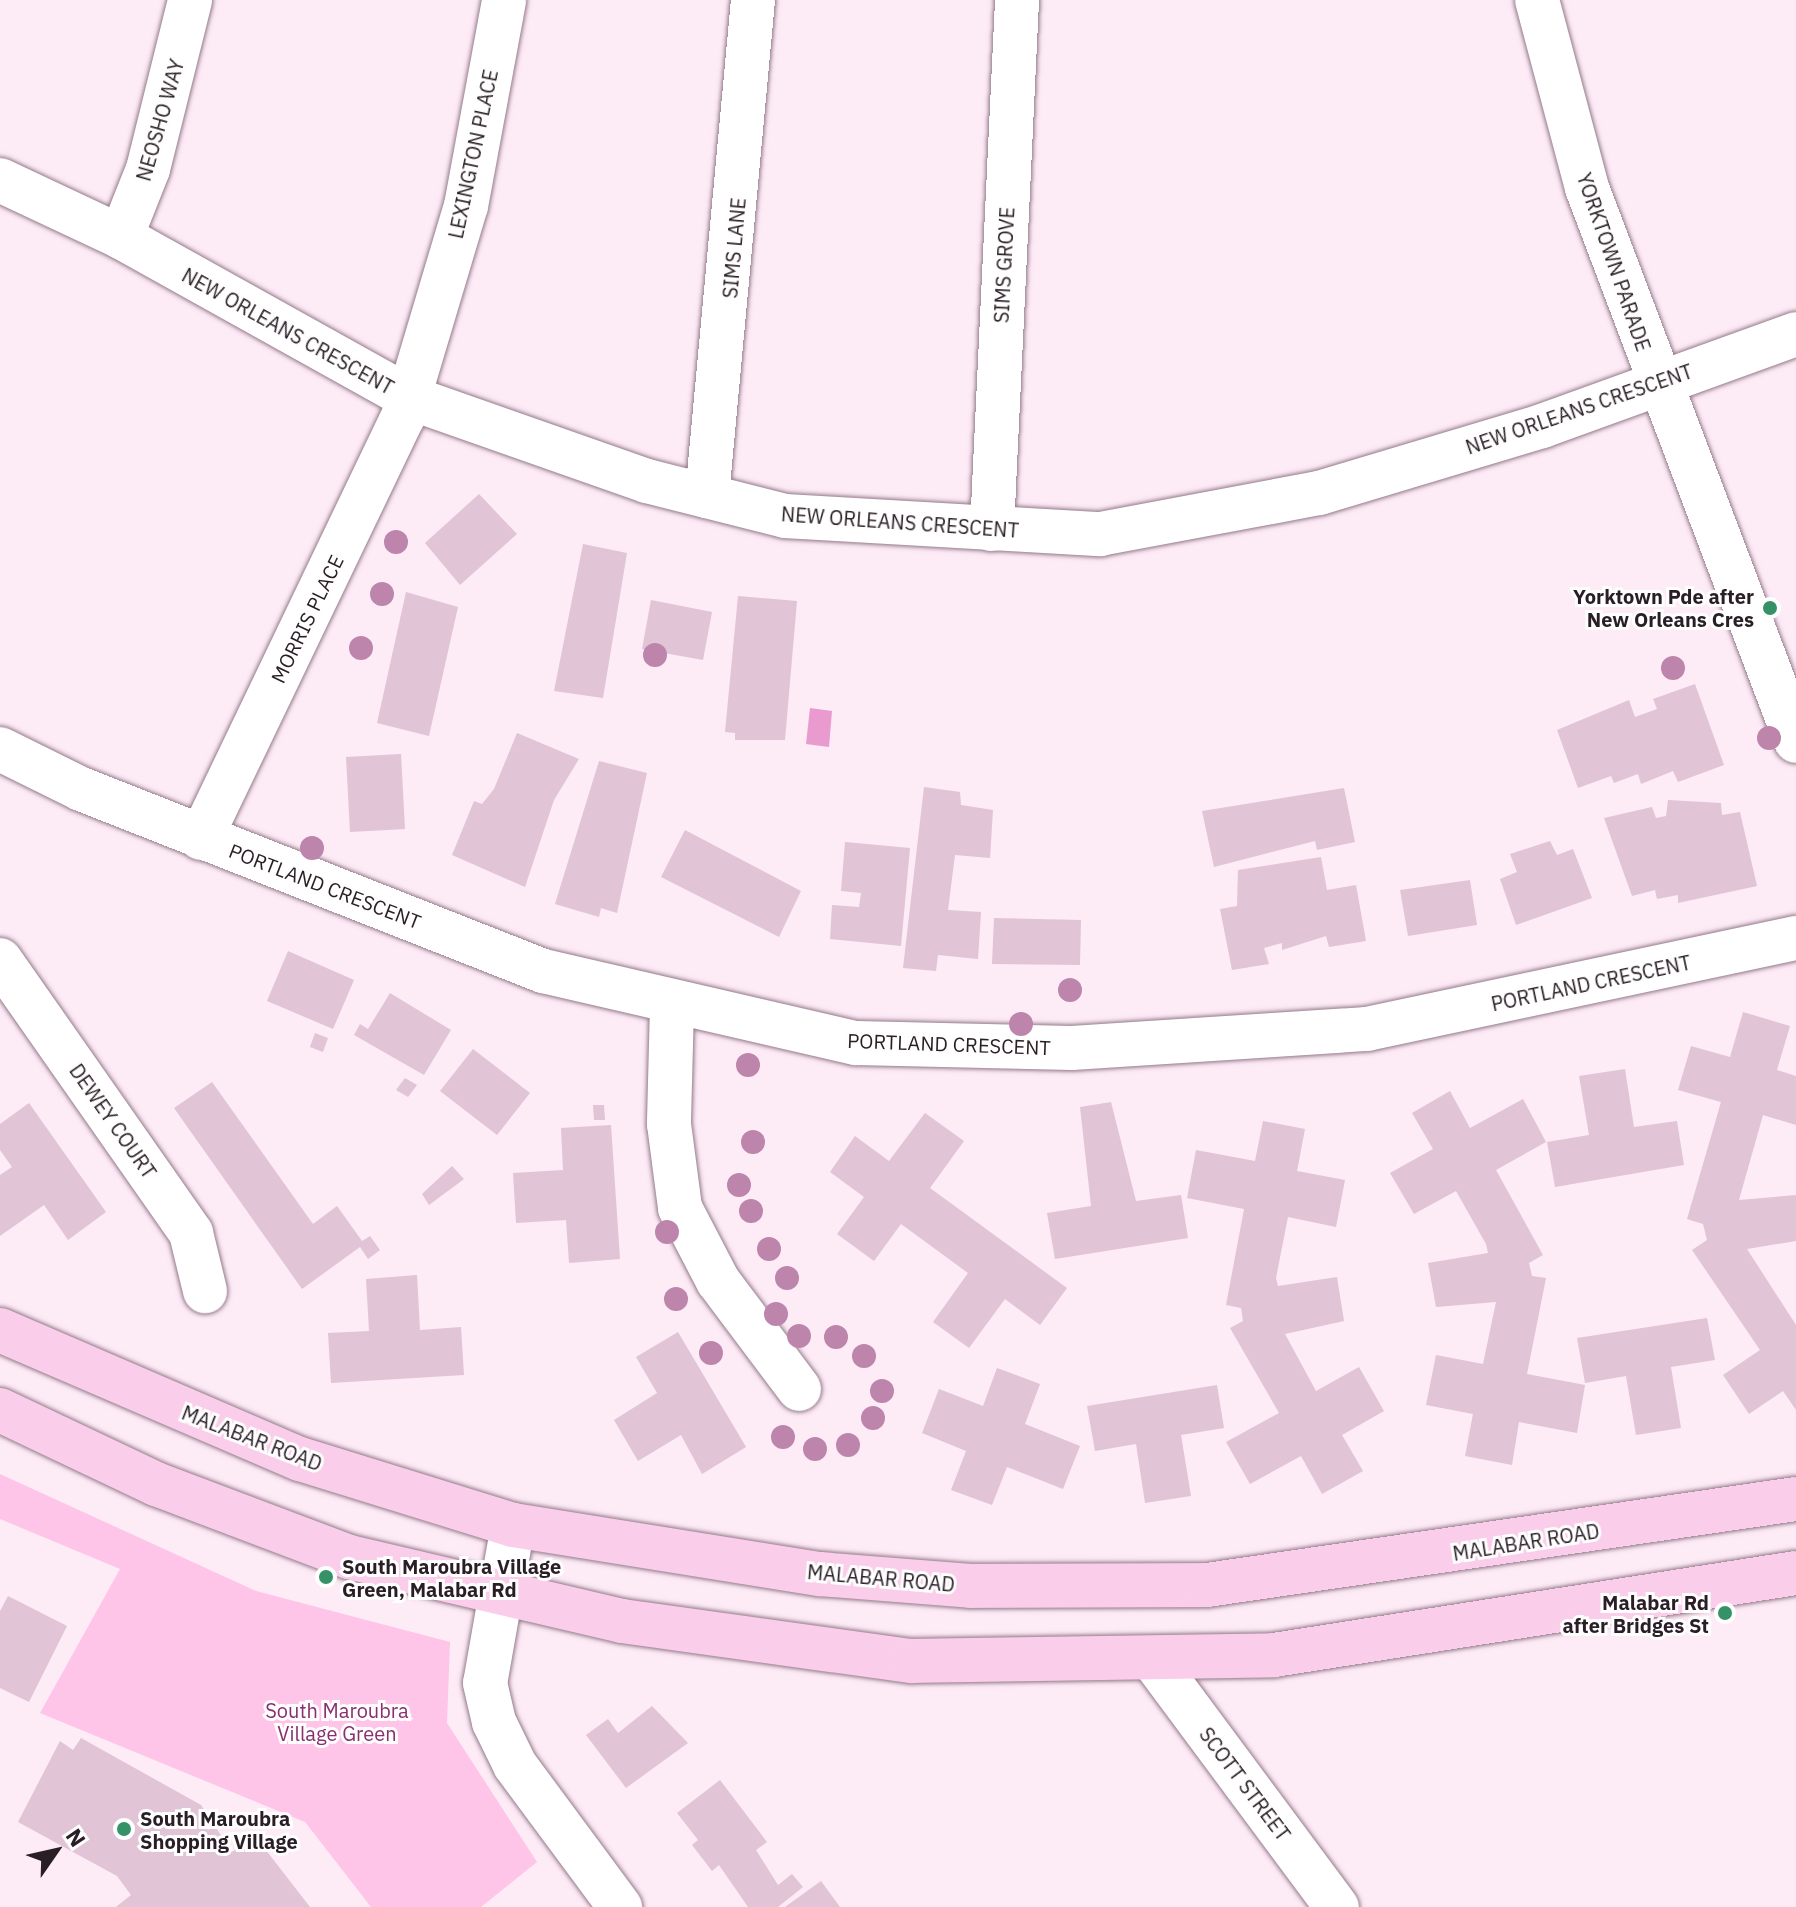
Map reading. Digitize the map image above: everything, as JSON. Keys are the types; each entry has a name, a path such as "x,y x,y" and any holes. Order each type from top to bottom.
{"main road":[{"name":"MALABAR ROAD","path":"0,1330 300,1459 513,1525 820,1574 971,1586 1207,1585 1796,1499"},
{"path":"0,1410 156,1484 349,1557 497,1593 748,1644 897,1660 1154,1661 1422,1636 1796,1573"}],"street":[{"name":"NEOSHO WAY","path":"121,237 156,141 190,0"},
{"name":"LEXINGTON PLACE","path":"408,397 466,206 504,0"},
{"name":"SIMS LANE","path":"707,496 753,0"},
{"name":"SIMS GROVE","path":"992,529 1017,0"},
{"name":"YORKTOWN PARADE","path":"1537,0 1587,188 1656,383 1796,741"},
{"name":"NEW ORLEANS CRESCENT","path":"0,180 121,237 408,397 525,442 785,516 1100,534 1319,493 1542,426 1796,334"},
{"name":"MORRIS PLACE","path":"201,838 408,397"},
{"name":"PORTLAND CRESCENT","path":"0,749 201,838 543,971 672,1006 856,1043 1072,1048 1367,1029 1796,938"},
{"name":"DEWEY COURT","path":"0,960 191,1233 205,1291"},
{"path":"672,1006 669,1124 680,1208 718,1281 799,1389"},
{"path":"513,1525 497,1593 485,1683 494,1722 515,1765 620,1907"},
{"name":"SCOTT STREET","path":"1154,1661 1337,1907"}],"green space":[{"name":"South Maroubra Village Green","path":"0,1474 256,1591 450,1642 447,1723 537,1862 481,1907 371,1907 305,1822 40,1713 120,1569 0,1519"}],"shaded area":[{"path":"810,708 832,711 829,747 806,744"}],"building":[{"path":"479,494 517,534 460,585 425,543"},
{"path":"583,544 627,553 603,698 554,691"},
{"path":"406,592 458,607 429,736 377,723"},
{"path":"738,596 797,601 785,740 735,740 735,733 725,732"},
{"path":"651,600 712,612 703,660 642,649"},
{"path":"1695,684 1724,765 1678,782 1673,771 1641,784 1638,774 1614,783 1611,776 1578,788 1557,730 1629,700 1635,717 1657,709 1653,699"},
{"path":"517,733 579,759 554,800 525,887 452,855 474,801 482,804 494,789"},
{"path":"401,754 405,829 350,832 346,757"},
{"path":"599,761 647,773 617,913 601,908 599,917 555,904"},
{"path":"924,787 960,792 961,805 993,810 990,858 955,855 948,910 981,912 978,959 938,955 936,971 903,968"},
{"path":"1344,788 1355,842 1317,850 1315,841 1214,867 1202,811"},
{"path":"1668,800 1721,803 1722,815 1740,812 1757,886 1678,903 1678,895 1657,899 1655,890 1632,896 1604,818 1652,807 1656,818 1666,816"},
{"path":"685,830 801,891 779,937 661,877"},
{"path":"1550,841 1557,855 1573,849 1592,898 1516,925 1500,879 1517,872 1510,854"},
{"path":"845,842 910,848 901,946 830,939 832,905 859,907 861,893 841,891"},
{"path":"1321,857 1327,890 1356,885 1366,941 1329,947 1326,936 1282,950 1282,943 1264,948 1269,964 1232,970 1220,909 1237,906 1238,870"},
{"path":"1470,880 1477,925 1408,936 1400,890"},
{"path":"994,918 1081,920 1080,965 992,964"},
{"path":"288,951 354,980 333,1029 267,1001"},
{"path":"390,993 451,1030 424,1075 354,1035 360,1024 368,1029"},
{"path":"1743,1012 1790,1026 1777,1070 1796,1076 1796,1125 1763,1115 1739,1200 1796,1195 1796,1241 1747,1249 1796,1325 1796,1410 1783,1391 1749,1414 1723,1375 1760,1350 1692,1250 1707,1240 1703,1224 1687,1219 1721,1102 1678,1090 1691,1046 1730,1057"},
{"path":"315,1033 328,1038 323,1052 310,1047"},
{"path":"473,1049 530,1093 497,1135 440,1091"},
{"path":"1625,1069 1634,1127 1677,1121 1684,1165 1555,1187 1547,1142 1589,1135 1579,1076"},
{"path":"405,1078 417,1085 408,1097 396,1090"},
{"path":"212,1082 313,1224 337,1206 362,1241 370,1236 380,1250 368,1259 360,1247 302,1289 174,1108"},
{"path":"1450,1091 1470,1128 1523,1099 1546,1142 1496,1170 1543,1255 1529,1263 1532,1276 1546,1278 1527,1374 1585,1385 1577,1433 1519,1422 1512,1465 1465,1456 1473,1414 1426,1405 1436,1355 1483,1364 1496,1302 1436,1307 1428,1263 1488,1253 1486,1244 1456,1191 1414,1214 1390,1173 1433,1149 1412,1113"},
{"path":"1111,1102 1136,1201 1181,1195 1188,1238 1055,1259 1047,1213 1091,1206 1080,1107"},
{"path":"29,1103 106,1212 68,1240 44,1205 0,1236 0,1175 12,1167 0,1150 0,1124"},
{"path":"593,1105 604,1105 605,1120 594,1120"},
{"path":"925,1113 964,1141 930,1188 1067,1288 1040,1325 1005,1299 969,1348 933,1322 968,1273 901,1224 874,1261 837,1234 864,1197 830,1172 855,1136 889,1161"},
{"path":"1263,1121 1305,1129 1297,1171 1345,1180 1336,1227 1288,1217 1276,1278 1278,1286 1337,1277 1344,1321 1285,1334 1316,1391 1359,1367 1384,1411 1342,1435 1363,1471 1322,1494 1301,1456 1250,1484 1226,1442 1279,1413 1230,1328 1243,1321 1241,1308 1226,1305 1244,1209 1187,1198 1196,1150 1255,1161"},
{"path":"611,1125 620,1259 569,1263 566,1220 516,1223 513,1173 563,1170 561,1128"},
{"path":"452,1166 464,1179 429,1205 422,1194"},
{"path":"417,1275 420,1330 461,1327 464,1375 331,1383 328,1333 369,1331 366,1279"},
{"path":"1707,1318 1715,1360 1671,1367 1681,1428 1636,1435 1626,1376 1585,1383 1577,1338"},
{"path":"678,1332 746,1447 702,1474 681,1435 638,1461 614,1420 657,1393 636,1357"},
{"path":"997,1368 1040,1384 1025,1424 1080,1446 1063,1489 1007,1467 992,1505 951,1490 966,1451 922,1433 939,1389 983,1406"},
{"path":"1217,1385 1224,1428 1181,1435 1191,1496 1145,1503 1136,1444 1095,1451 1087,1406"},
{"path":"8,1596 67,1626 29,1702 0,1688 0,1611"},
{"path":"652,1706 688,1743 626,1788 586,1735 608,1719 618,1733"},
{"name":"South Maroubra Shopping Village","path":"81,1738 201,1805 232,1852 255,1836 310,1907 116,1907 131,1895 117,1876 18,1822 60,1741 73,1750"},
{"path":"720,1780 767,1842 756,1850 778,1885 792,1874 803,1887 778,1907 748,1907 719,1865 712,1871 692,1845 698,1840 677,1813"},
{"path":"821,1881 840,1907 785,1907"}],"place":[{"name":"Yorktown Pde after New Orleans Cres","path":"1770,608"},
{"name":"South Maroubra Village Green, Malabar Rd","path":"326,1577"},
{"name":"Malabar Rd after Bridges St","path":"1725,1613"},
{"name":"South Maroubra Shopping Village","path":"124,1829"}]}
